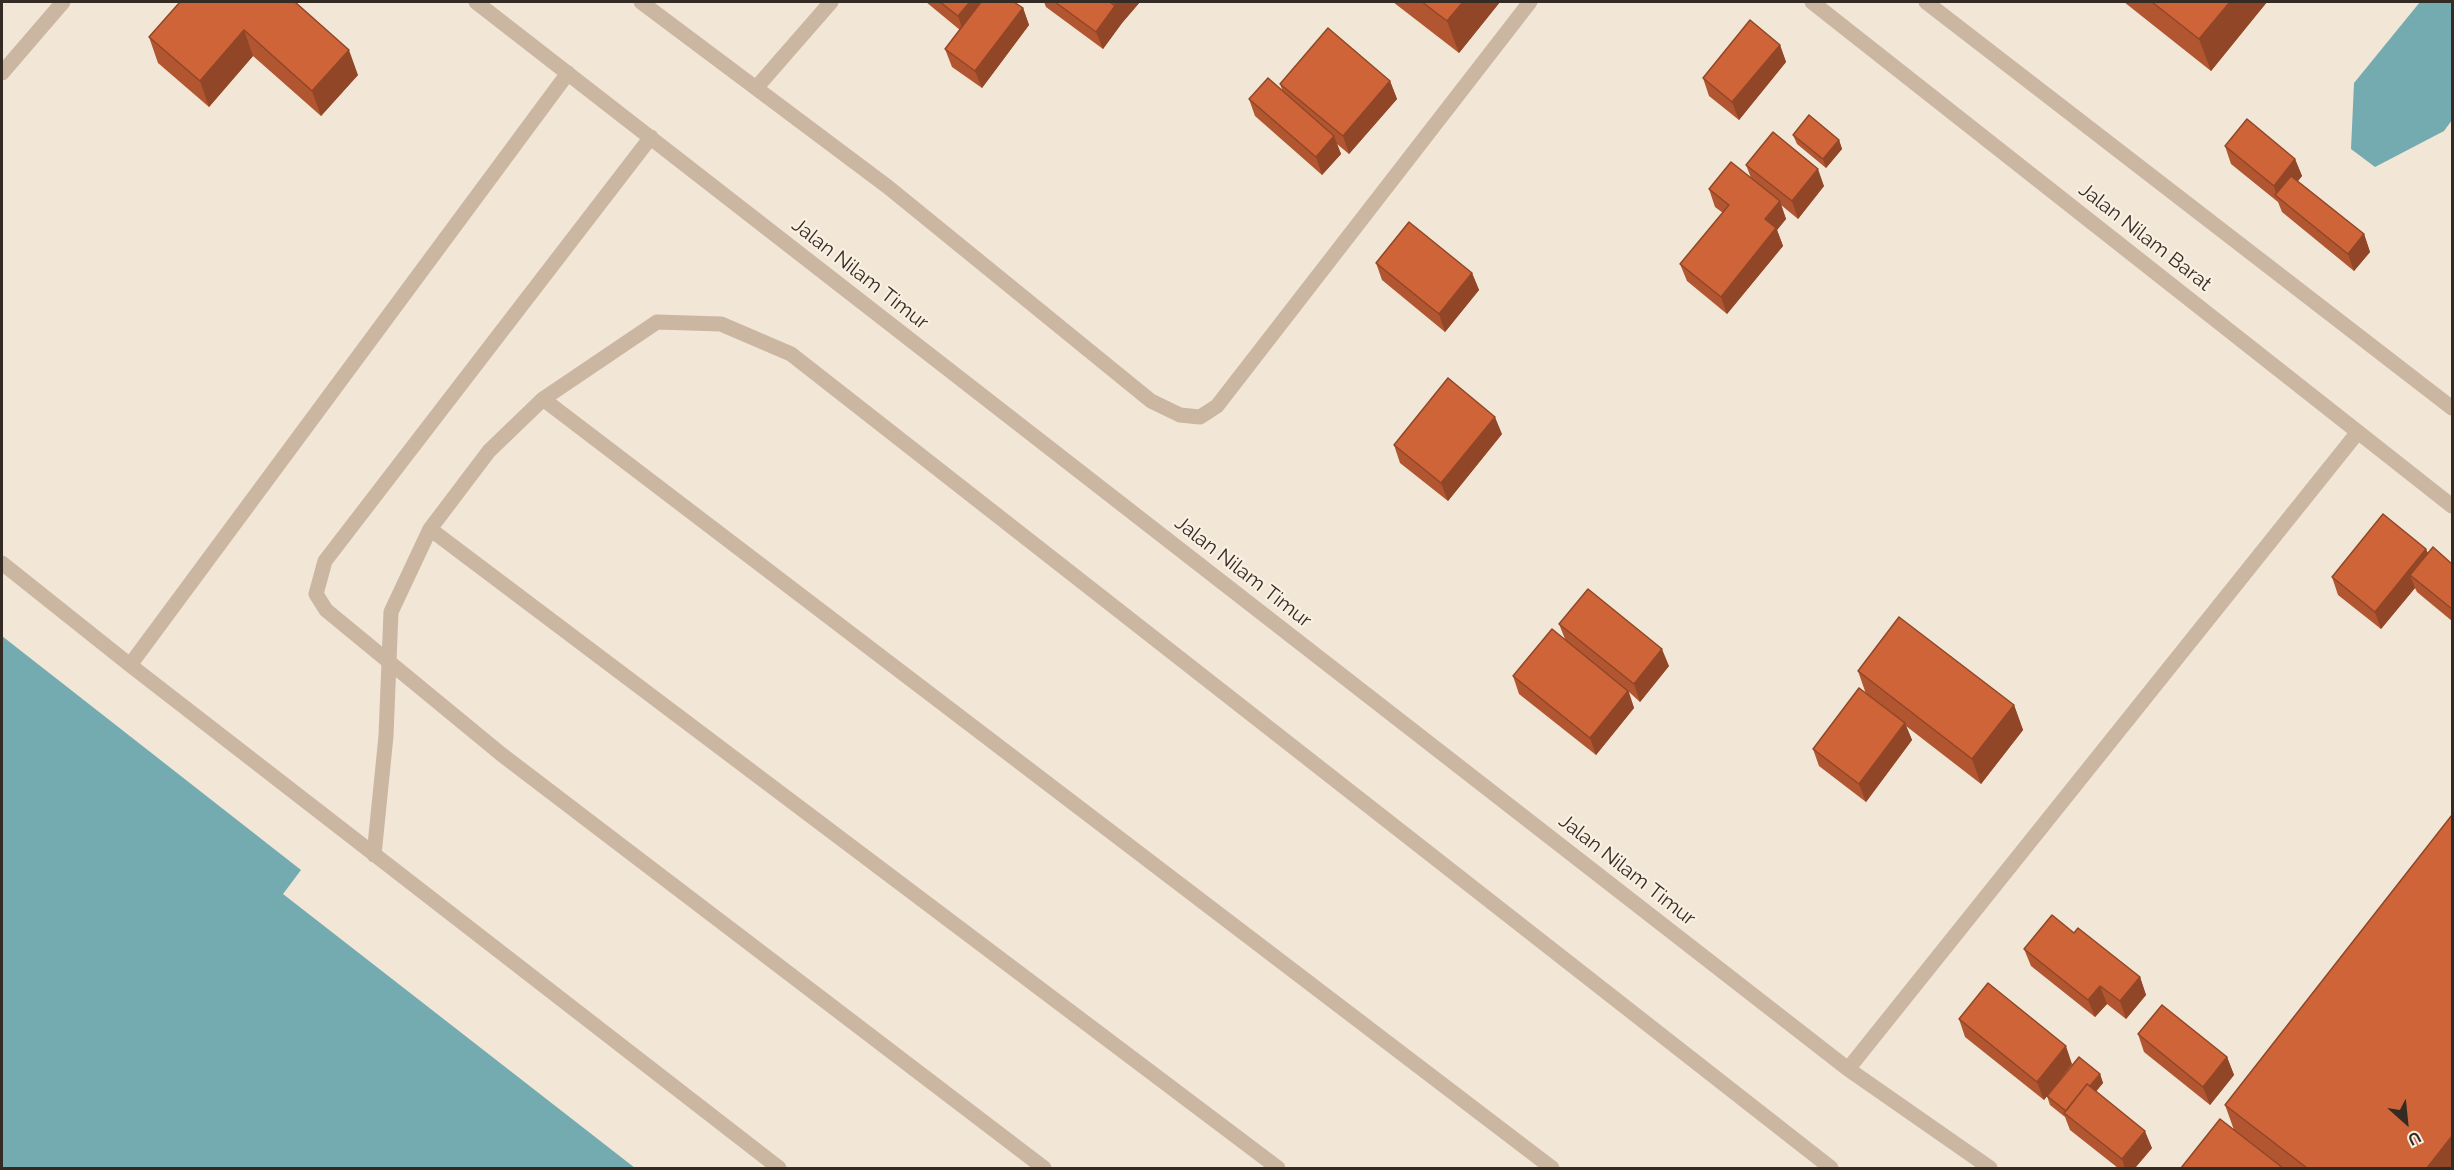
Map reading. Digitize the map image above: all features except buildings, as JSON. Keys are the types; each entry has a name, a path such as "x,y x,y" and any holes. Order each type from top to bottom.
{"lane":[{"name":"Jalan Nilam Timur","path":"476,2 1848,1069 1990,1168"},
{"path":"641,2 888,187 1151,401 1180,415 1200,417 1217,406 1530,2"},
{"path":"756,88 831,2"},
{"name":"Jalan Nilam Barat","path":"1812,2 2452,506"},
{"path":"1926,2 2452,408"},
{"path":"2,73 58,3"},
{"path":"129,665 568,73"},
{"path":"651,137 325,561 316,594 326,610 501,754 1044,1168"},
{"path":"374,855 386,736 390,612 430,529 489,451 543,399 657,322 721,324 791,354 1831,1168"},
{"path":"543,399 1552,1168"},
{"path":"1848,1069 2358,432"},
{"path":"430,529 1278,1168"},
{"path":"2,562 129,665 779,1168"}],"water":[{"path":"2420,2 2452,2 2452,120 2444,131 2375,167 2351,149 2354,83"},
{"path":"2,636 301,870 283,894 635,1168 2,1168"}]}
